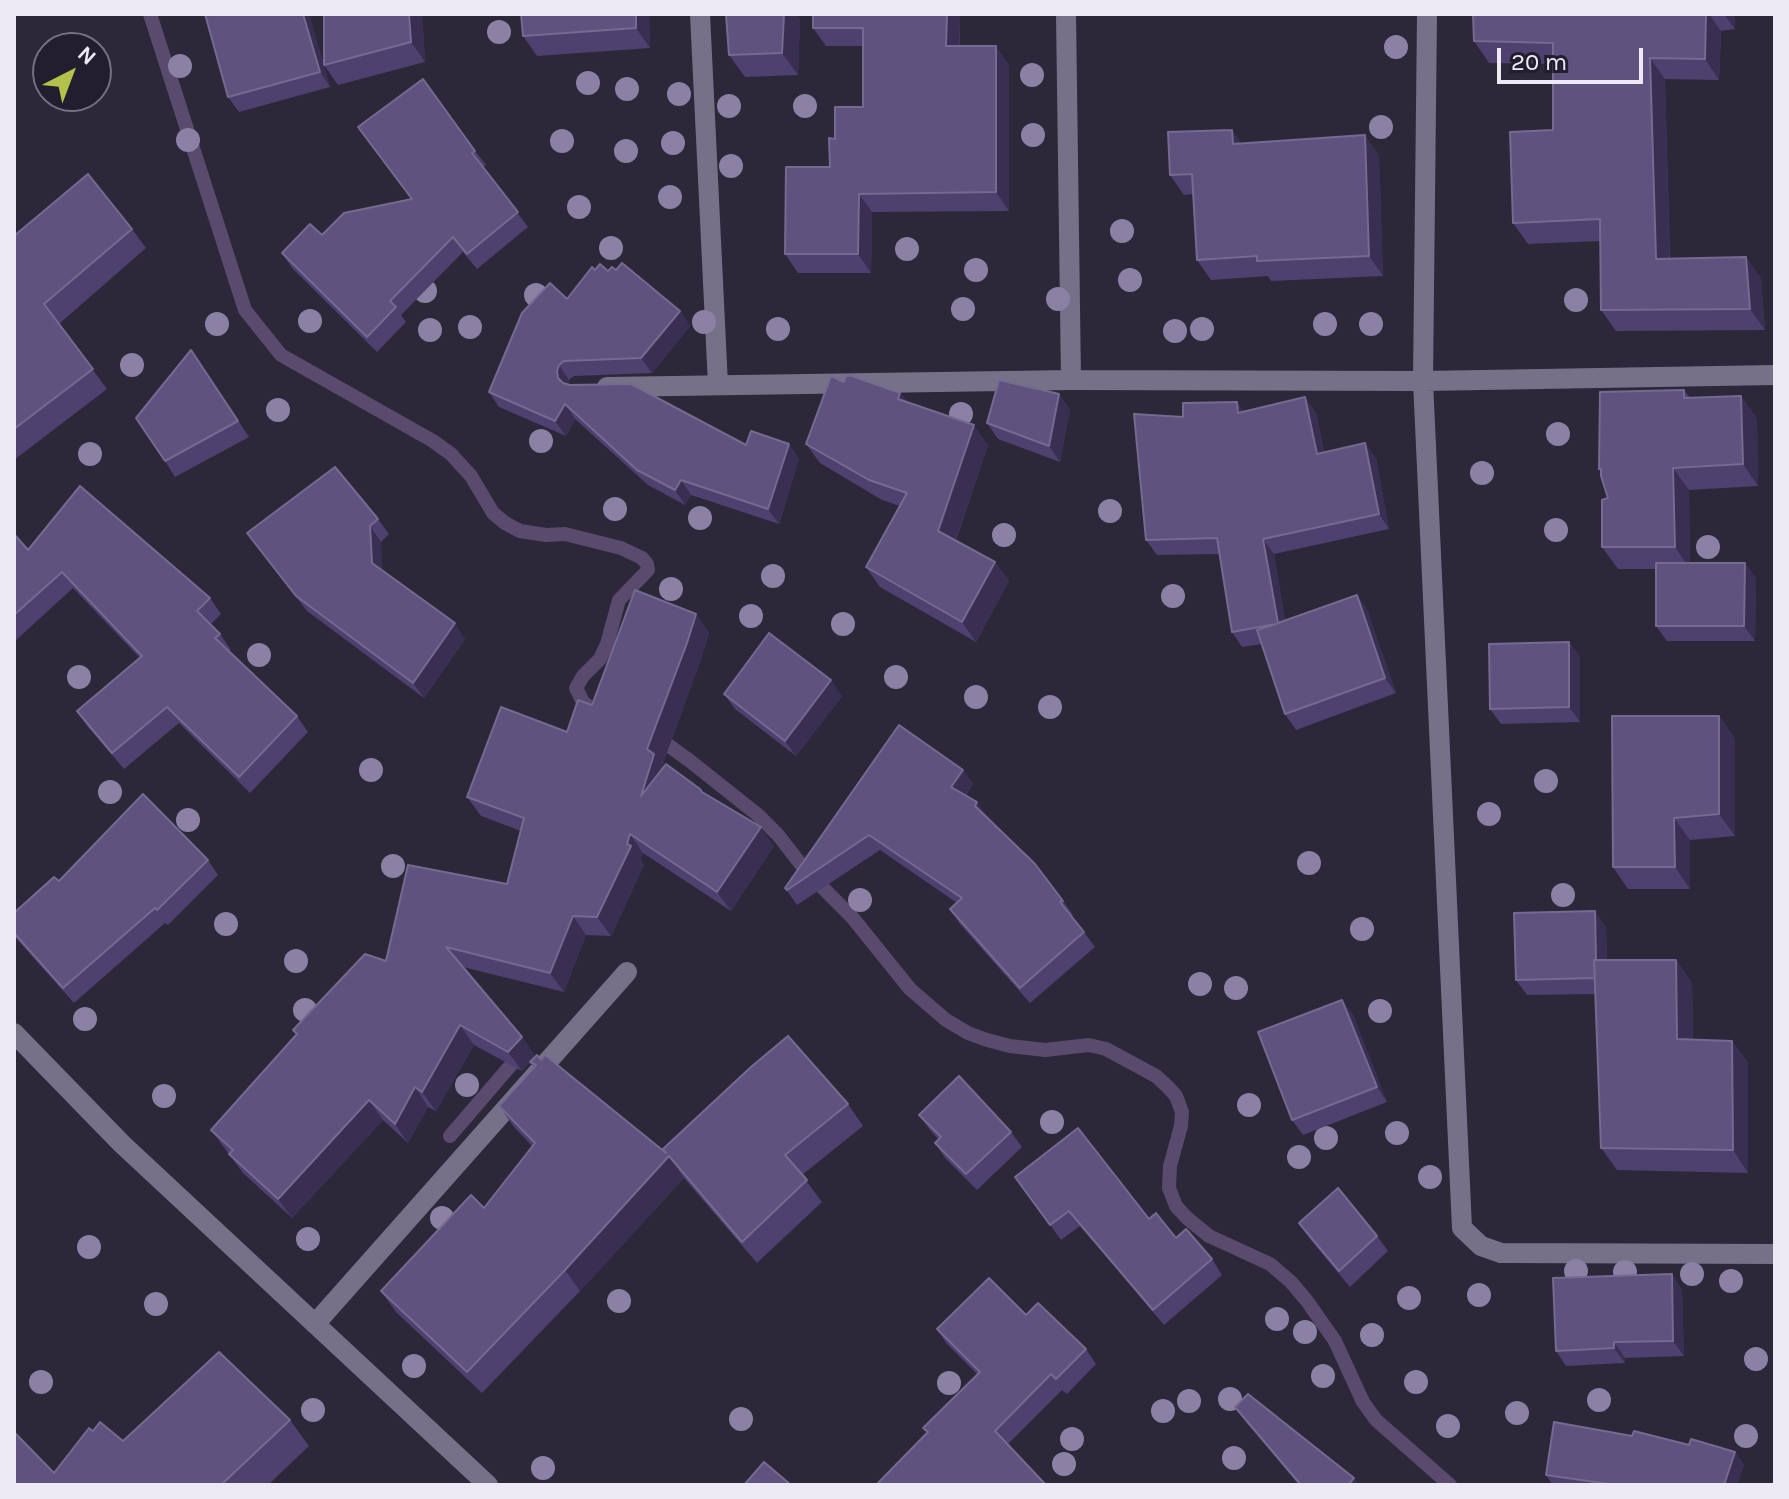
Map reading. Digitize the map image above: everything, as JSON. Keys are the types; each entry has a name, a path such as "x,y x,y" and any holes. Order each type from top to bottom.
{"street":[{"path":"700,14 718,385"},
{"path":"1066,14 1071,380"},
{"path":"1427,14 1423,381 1462,1228 1481,1246 1501,1253 1775,1254"},
{"path":"580,387 1071,380 1423,381 1775,375"},
{"path":"315,1324 627,972"},
{"path":"14,1033 122,1144 488,1485"}],"building":[{"path":"205,14 303,14 320,72 228,97"},
{"path":"324,14 409,14 411,42 324,65"},
{"path":"521,14 636,14 636,28 523,36"},
{"path":"726,14 784,14 782,53 729,55"},
{"path":"813,14 947,14 946,46 996,46 996,192 859,194 858,254 785,254 786,167 830,167 829,138 835,139 835,107 863,107 863,28 813,28"},
{"path":"1473,14 1706,14 1705,59 1650,58 1656,259 1746,257 1750,309 1601,310 1600,219 1513,223 1510,132 1553,130 1553,43 1474,41"},
{"path":"423,79 475,151 472,153 518,212 467,254 453,237 390,301 396,307 367,337 282,253 310,224 322,235 344,213 412,199 358,127"},
{"path":"1232,130 1233,144 1365,135 1369,256 1257,261 1257,256 1197,260 1192,174 1170,175 1168,132"},
{"path":"88,174 132,229 44,304 93,369 14,429 14,236"},
{"path":"622,263 680,311 641,358 564,361 559,365 558,378 570,385 631,384 746,445 751,431 789,444 768,509 681,480 675,490 637,470 565,404 555,421 489,392 522,313 550,283 567,299 592,267 595,270 600,264 608,271 612,267 616,270"},
{"path":"191,350 238,421 165,461 136,418"},
{"path":"831,376 844,382 846,376 852,376 900,393 898,399 974,425 938,531 995,562 962,622 866,567 907,493 869,480 806,444"},
{"path":"999,380 1059,394 1049,446 987,423"},
{"path":"1684,390 1684,398 1741,396 1743,464 1673,468 1675,547 1602,547 1602,500 1608,498 1599,469 1600,392"},
{"path":"1305,397 1317,454 1365,443 1379,514 1263,539 1278,623 1357,595 1385,678 1285,714 1257,630 1276,624 1232,632 1217,538 1146,540 1134,414 1183,417 1183,403 1237,402 1238,413"},
{"path":"335,467 378,519 370,526 372,563 455,623 413,683 296,596 247,533"},
{"path":"80,486 210,598 197,611 220,634 215,638 297,716 239,777 167,707 112,753 77,711 142,656 62,572 14,615 14,534 28,550"},
{"path":"1656,563 1745,563 1744,626 1656,626"},
{"path":"635,590 696,614 647,749 654,754 641,796 666,764 702,792 761,827 717,892 630,834 627,844 631,846 597,917 573,916 550,973 446,947 522,1037 508,1052 460,1025 422,1092 415,1087 395,1124 369,1100 278,1199 229,1154 233,1150 211,1130 297,1034 293,1030 365,954 386,961 408,865 507,884 524,818 467,797 501,707 567,732 578,700 592,705"},
{"path":"769,633 831,680 785,741 724,694"},
{"path":"1569,642 1569,707 1490,709 1489,644"},
{"path":"1612,716 1719,716 1719,814 1674,818 1675,867 1613,867"},
{"path":"899,725 963,770 951,787 977,802 975,806 1035,864 1084,932 1020,988 950,909 962,898 869,835 787,890 785,888"},
{"path":"143,794 208,860 157,910 155,908 63,988 14,933 14,913 54,877 59,881"},
{"path":"1595,911 1595,978 1516,980 1514,913"},
{"path":"1594,960 1676,960 1677,1039 1732,1041 1733,1150 1601,1148"},
{"path":"1342,1000 1377,1087 1292,1120 1258,1032"},
{"path":"788,1036 848,1104 785,1155 807,1180 742,1242 669,1156 467,1372 381,1291 471,1195 484,1208 535,1143 499,1106 536,1065 530,1062 537,1055 541,1060 545,1055 666,1153 663,1149"},
{"path":"959,1076 1011,1132 966,1174 935,1143 941,1137 919,1115"},
{"path":"1078,1128 1149,1219 1156,1213 1176,1238 1186,1229 1212,1259 1153,1310 1069,1211 1050,1225 1015,1177"},
{"path":"1338,1188 1377,1236 1339,1271 1299,1223"},
{"path":"1672,1274 1673,1341 1614,1342 1614,1348 1556,1351 1553,1278"},
{"path":"989,1278 1026,1315 1038,1303 1086,1349 1056,1379 1051,1374 995,1431 1046,1485 876,1485 928,1432 923,1428 980,1372 937,1329"},
{"path":"219,1352 290,1420 221,1485 14,1485 14,1432 54,1473 89,1428 93,1431 100,1422 123,1441"},
{"path":"1248,1394 1354,1478 1348,1485 1301,1485 1235,1407"},
{"path":"1554,1422 1632,1436 1634,1431 1689,1445 1691,1439 1735,1452 1724,1485 1616,1485 1546,1475"},
{"path":"764,1462 791,1485 744,1485"}],"waterway":[{"path":"150,14 245,310 281,355 451,454 471,476 493,513 505,523 520,531 565,534 621,548 642,558 647,564 648,570 619,600 600,659 576,688 583,702 598,714"},
{"path":"653,739 668,745 758,815 806,871 852,917 910,989 946,1020 968,1033 1010,1046 1045,1050 1089,1045 1106,1049 1156,1076 1168,1087 1176,1096 1182,1112 1170,1166 1169,1188 1176,1206 1209,1236 1270,1264 1291,1282 1335,1341 1363,1402 1376,1420 1450,1485"},
{"path":"450,1136 523,1051"}]}
